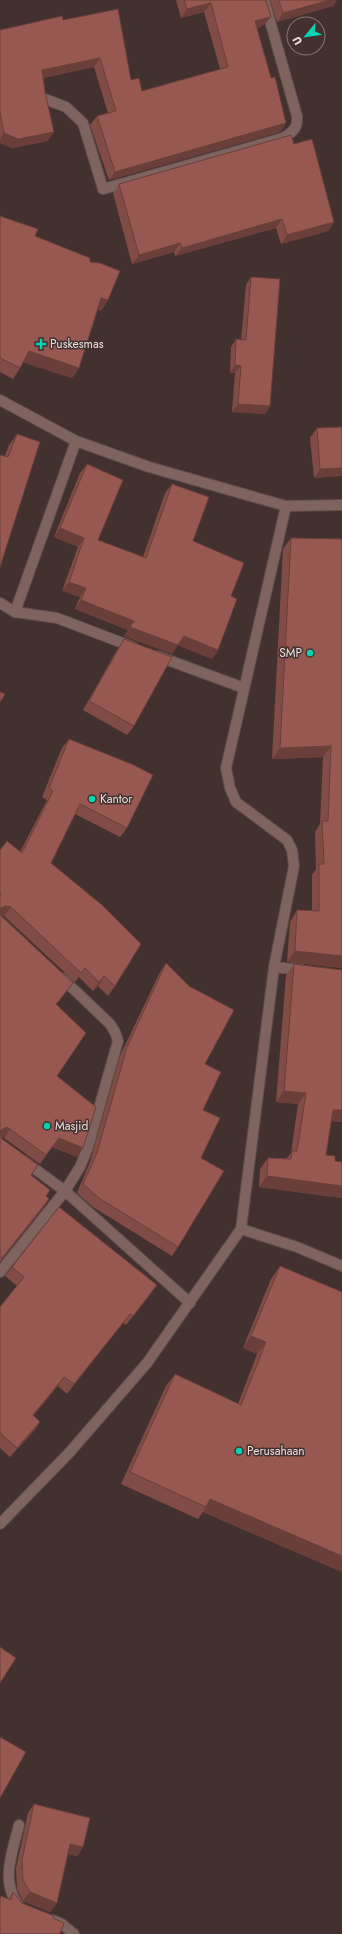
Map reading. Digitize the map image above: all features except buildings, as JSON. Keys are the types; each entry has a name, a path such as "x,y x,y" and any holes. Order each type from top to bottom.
{"street":[{"path":"45,99 66,107 82,123 103,189 283,138 292,132 298,124 297,116 264,0"},
{"path":"0,402 76,441 149,468 286,506 342,505"},
{"path":"15,612 76,441"},
{"path":"0,1524 69,1453 147,1363 241,1229 274,967 294,866 292,850 287,840 236,802 230,788 226,768 286,506"},
{"path":"0,603 15,612 56,618 244,688"},
{"path":"274,967 312,971"},
{"path":"0,1272 65,1191 80,1167 88,1147 118,1040 110,1024 56,972"},
{"path":"18,1156 65,1191 190,1303"},
{"path":"241,1229 297,1247 342,1266"},
{"path":"19,1825 7,1868 7,1883 11,1896 18,1906 26,1909"},
{"path":"40,1915 62,1924 74,1934"}],"place":[{"name":"Puskesmas","path":"41,344"},
{"name":"SMP","path":"310,653"},
{"name":"Kantor","path":"92,799"},
{"name":"Masjid","path":"47,1126"},
{"name":"Perusahaan","path":"239,1451"}]}
